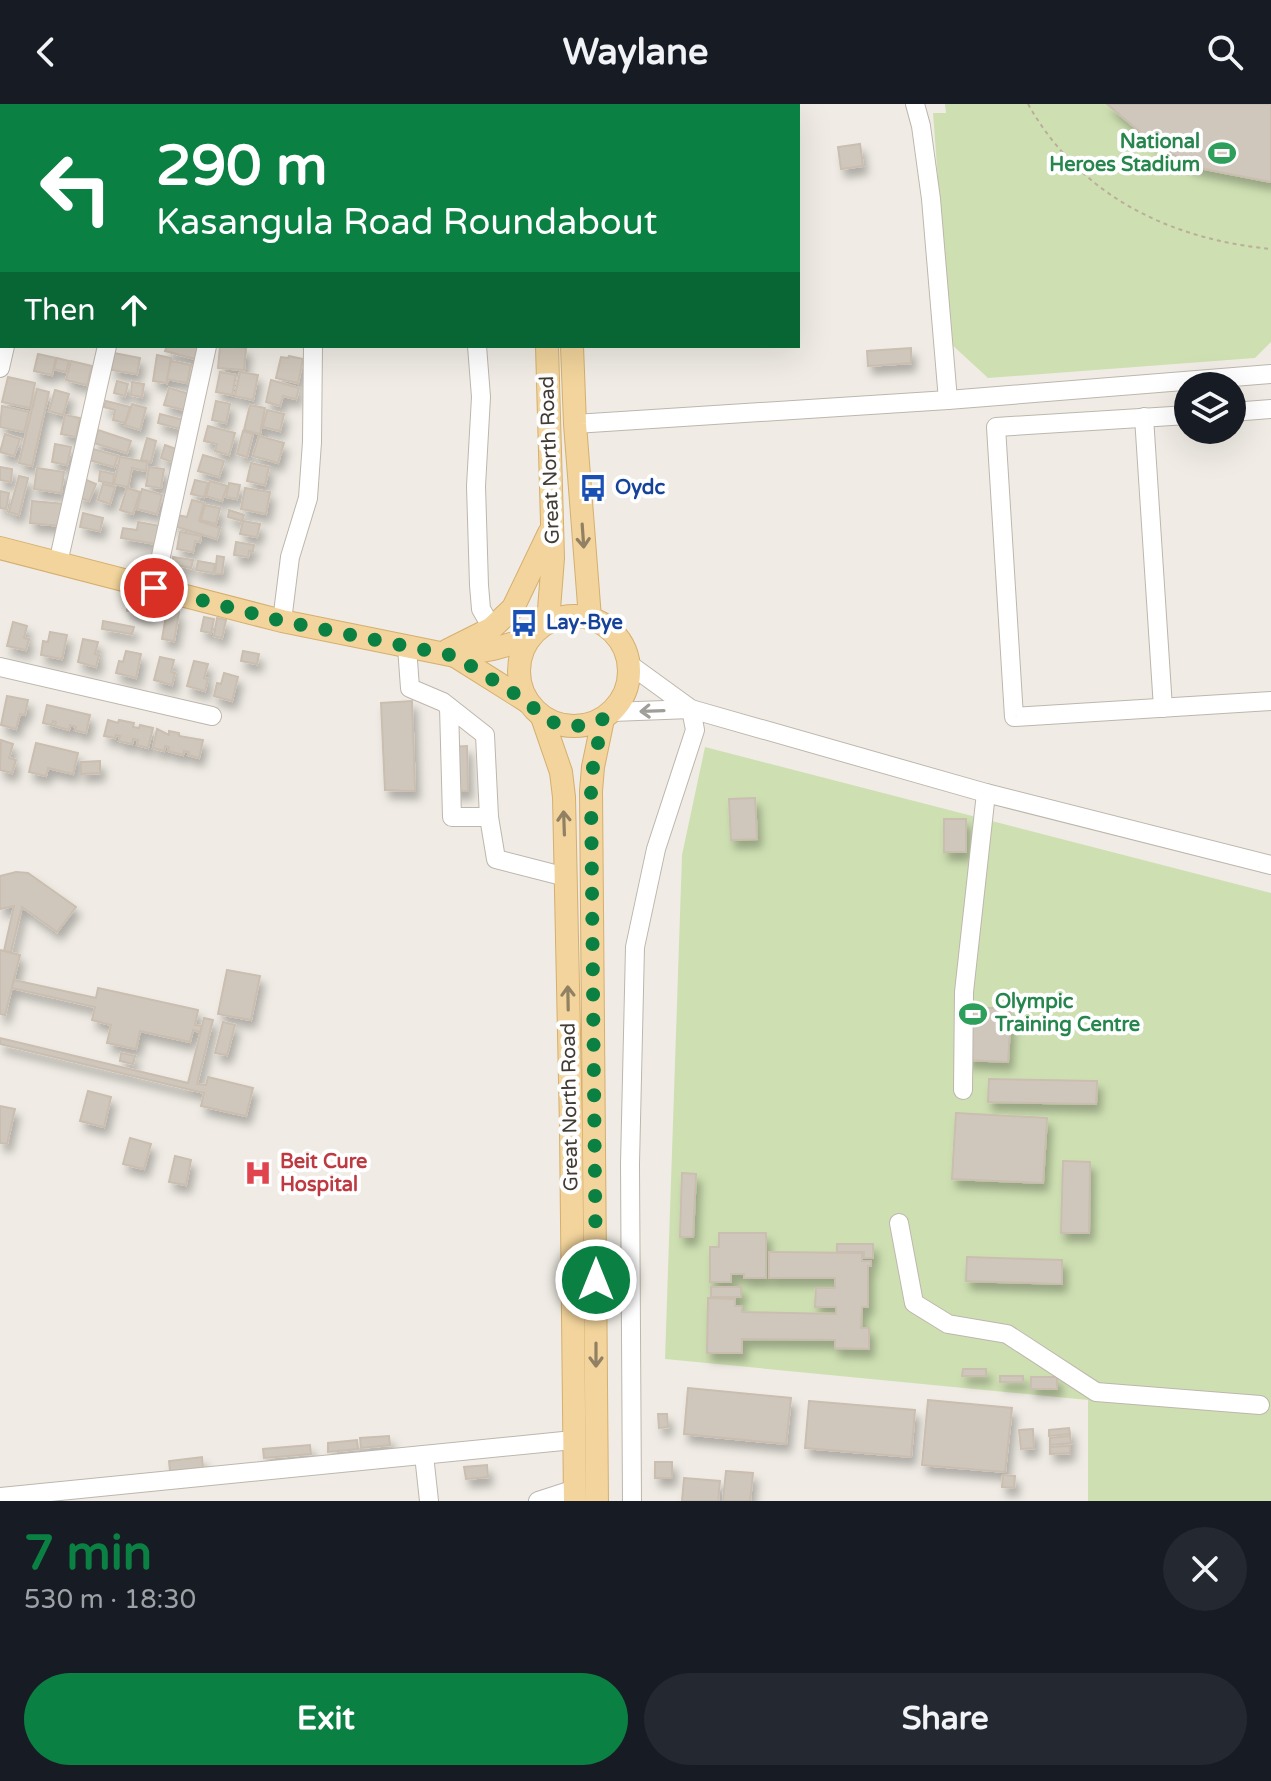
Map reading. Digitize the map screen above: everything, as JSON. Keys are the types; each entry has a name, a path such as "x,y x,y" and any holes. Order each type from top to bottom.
{"main road":[{"name":"Great North Road","path":"547,348 553,524 548,622"},
{"name":"Great North Road","path":"572,348 590,618"},
{"path":"447,655 492,628 513,608 553,524"},
{"path":"0,548 282,621 447,655 552,722 572,727 593,723 607,715 625,695 629,664 617,635 590,618 569,616 548,622 529,639 519,666 520,683 535,710"},
{"path":"447,655 529,639"},
{"name":"Great North Road","path":"535,710 561,772 566,877 575,1495"},
{"name":"Great North Road","path":"597,1501 591,791 593,767 607,715"}],"street":[{"path":"915,104 931,199 948,400"},
{"path":"0,368 5,348"},
{"path":"58,563 107,348"},
{"path":"154,588 207,348"},
{"path":"282,621 290,557 308,498 312,442 307,348"},
{"path":"477,348 481,397 476,486 479,585 481,609 492,628"},
{"path":"575,424 948,400 1271,374"},
{"path":"994,396 1014,717 1271,701"},
{"path":"1246,411 1271,409"},
{"path":"996,427 1174,416"},
{"path":"1144,417 1163,708"},
{"path":"407,647 410,688 449,707 485,735 489,817 496,859 566,877"},
{"path":"629,664 691,709 695,730 656,849 635,947 630,1164 632,1501"},
{"path":"0,667 212,716"},
{"path":"449,707 452,817 489,817"},
{"path":"607,715 691,709 986,793 1271,865"},
{"path":"963,1090 964,992 986,793"},
{"path":"899,1223 914,1303 948,1324 1007,1334 1096,1392 1260,1405"},
{"path":"0,1497 573,1440"},
{"path":"424,1455 429,1501"},
{"path":"538,1501 575,1495"}],"path":[{"path":"1028,104 1044,132 1084,176 1132,208 1185,233 1271,249"}],"green space":[{"path":"945,104 1107,104 1150,140 1271,182 1271,342 1255,358 988,378 950,343 933,113 946,113"},
{"name":"Olympic Training Centre","path":"705,747 1271,893 1271,1501 1088,1501 1088,1400 665,1359 682,855"}],"building":[{"name":"National Heroes Stadium","path":"1107,104 1271,104 1271,182 1194,167 1150,140"},
{"path":"860,144 863,166 841,169 838,147"},
{"path":"166,348 202,348 199,360 165,351"},
{"path":"220,348 246,348 244,370 218,368"},
{"path":"911,348 911,363 868,366 867,351"},
{"path":"114,353 140,358 137,374 111,370"},
{"path":"38,354 56,358 52,375 34,371"},
{"path":"157,355 171,358 167,383 153,381"},
{"path":"281,357 303,359 298,383 276,378"},
{"path":"57,358 69,361 66,372 54,369"},
{"path":"71,361 92,366 87,385 66,380"},
{"path":"171,361 191,365 187,383 167,379"},
{"path":"220,372 236,375 232,395 216,392"},
{"path":"240,372 258,375 253,400 235,396"},
{"path":"8,377 35,383 30,408 2,402"},
{"path":"271,380 299,388 296,399 283,396 280,406 266,402"},
{"path":"117,381 128,384 125,396 114,393"},
{"path":"132,382 144,384 142,397 131,395"},
{"path":"169,388 189,394 184,410 164,405"},
{"path":"37,389 49,392 32,466 19,463"},
{"path":"55,390 69,394 63,415 49,411"},
{"path":"106,401 130,407 125,423 113,420 115,410 104,407"},
{"path":"216,401 230,404 226,423 212,420"},
{"path":"132,404 146,408 140,430 125,425"},
{"path":"250,405 265,408 260,434 244,430"},
{"path":"2,406 29,412 24,432 0,427"},
{"path":"267,410 284,414 280,431 263,427"},
{"path":"160,414 184,420 181,429 158,423"},
{"path":"65,415 80,418 76,437 61,434"},
{"path":"208,426 235,433 229,455 215,451 217,444 204,441"},
{"path":"98,430 131,441 127,453 94,443"},
{"path":"243,431 253,434 247,457 237,454"},
{"path":"5,434 20,439 14,456 0,452"},
{"path":"259,436 284,443 278,463 253,456"},
{"path":"147,438 156,441 151,462 141,460"},
{"path":"55,444 71,447 67,465 52,462"},
{"path":"165,445 179,450 175,463 161,458"},
{"path":"93,449 118,456 114,467 89,460"},
{"path":"203,455 224,461 219,477 198,471"},
{"path":"120,457 147,462 146,471 132,468 128,487 114,484"},
{"path":"251,463 269,467 265,485 247,481"},
{"path":"0,467 12,469 11,482 0,480"},
{"path":"149,467 164,469 161,488 146,486"},
{"path":"37,468 64,472 61,493 34,489"},
{"path":"100,471 114,474 113,484 99,481"},
{"path":"19,476 28,478 19,515 9,512"},
{"path":"84,479 96,484 89,501 77,497"},
{"path":"195,480 208,483 204,497 191,494"},
{"path":"210,481 227,486 222,501 206,496"},
{"path":"229,483 240,485 237,499 226,497"},
{"path":"103,484 115,487 110,504 98,500"},
{"path":"127,488 140,492 133,514 120,510"},
{"path":"245,488 270,492 266,514 241,509"},
{"path":"142,489 162,495 157,514 137,509"},
{"path":"0,491 9,493 6,509 0,508"},
{"path":"192,500 204,503 199,521 220,528 217,539 174,526 177,515 187,517"},
{"path":"32,501 64,504 61,526 30,523"},
{"path":"205,505 220,508 216,524 201,520"},
{"path":"229,510 244,515 242,521 228,517"},
{"path":"83,513 103,518 100,531 80,527"},
{"path":"243,521 260,524 257,537 240,534"},
{"path":"138,522 160,526 156,544 121,538 123,528 137,530"},
{"path":"180,532 201,536 200,542 195,541 193,552 177,549"},
{"path":"236,542 254,545 253,551 249,551 248,557 234,555"},
{"path":"217,556 224,557 222,574 215,574"},
{"path":"173,557 193,560 191,568 172,564"},
{"path":"198,561 215,564 213,573 196,570"},
{"path":"129,596 151,600 149,615 127,611"},
{"path":"167,610 179,612 174,641 162,639"},
{"path":"204,617 214,619 211,633 201,631"},
{"path":"217,618 226,620 222,638 214,636"},
{"path":"103,621 134,627 132,634 102,629"},
{"path":"13,622 27,626 24,638 29,639 26,650 7,646"},
{"path":"50,632 67,635 62,659 41,655 43,641 48,642"},
{"path":"83,639 98,642 96,667 78,662"},
{"path":"126,651 141,654 136,678 116,673"},
{"path":"243,651 259,654 257,664 241,661"},
{"path":"160,657 174,660 172,685 154,680"},
{"path":"194,661 208,664 204,678 208,679 205,691 187,686"},
{"path":"224,673 238,677 232,701 214,696 217,683 221,684"},
{"path":"7,696 28,700 25,715 20,714 16,729 1,725"},
{"path":"412,701 415,791 385,790 381,703"},
{"path":"47,705 90,715 86,733 70,725 69,730 55,726 56,722 53,721 52,725 43,723"},
{"path":"108,720 134,723 133,727 153,728 148,748 137,745 138,740 133,739 132,744 119,741 120,736 104,736"},
{"path":"157,729 169,735 169,731 203,740 199,758 188,755 189,752 184,751 183,755 168,751 169,747 165,746 164,751 153,748"},
{"path":"1,740 13,744 9,758 16,760 12,773 0,770"},
{"path":"36,743 78,753 73,774 48,768 46,776 29,772"},
{"path":"467,746 468,791 452,791 451,747"},
{"path":"100,761 100,773 81,774 81,762"},
{"path":"755,798 757,839 731,840 729,799"},
{"path":"944,819 966,819 966,852 944,852"},
{"path":"28,873 76,907 57,932 22,907 11,952 4,951 14,906 0,909 0,876"},
{"path":"0,950 20,955 5,1015 0,1014"},
{"path":"227,970 260,976 251,1020 218,1014"},
{"path":"14,980 96,998 98,988 198,1010 195,1025 202,1026 200,1032 193,1030 190,1042 140,1031 136,1049 107,1043 111,1025 92,1020 95,1007 12,988"},
{"path":"969,1007 1011,1009 1008,1062 966,1060"},
{"path":"204,1018 213,1020 197,1084 206,1085 208,1077 253,1088 246,1116 201,1106 204,1093 0,1044 0,1038 188,1083"},
{"path":"223,1022 235,1025 227,1055 215,1053"},
{"path":"121,1053 135,1056 133,1064 120,1061"},
{"path":"989,1079 1097,1081 1096,1104 988,1102"},
{"path":"88,1091 111,1097 104,1127 80,1121"},
{"path":"0,1106 15,1109 7,1144 0,1143"},
{"path":"956,1113 1047,1118 1043,1183 952,1179"},
{"path":"130,1138 151,1144 144,1169 123,1164"},
{"path":"175,1156 191,1160 186,1185 169,1182"},
{"path":"1063,1161 1090,1162 1089,1233 1061,1233"},
{"path":"682,1173 696,1174 693,1237 680,1237"},
{"path":"719,1233 766,1233 766,1278 744,1278 744,1274 731,1274 731,1282 710,1282 710,1247 719,1247"},
{"path":"837,1244 873,1244 873,1258 864,1258 864,1252 837,1252"},
{"path":"769,1252 862,1253 862,1261 871,1261 871,1266 868,1266 868,1307 862,1307 861,1328 869,1328 869,1349 835,1348 835,1340 742,1339 742,1353 707,1353 708,1298 735,1299 735,1306 742,1306 742,1312 836,1314 836,1307 815,1307 816,1288 835,1288 835,1278 769,1278"},
{"path":"967,1257 1062,1260 1062,1284 966,1281"},
{"path":"711,1287 741,1287 741,1297 711,1297"},
{"path":"963,1369 986,1369 986,1376 962,1376"},
{"path":"1000,1376 1023,1376 1023,1382 1000,1382"},
{"path":"1031,1377 1057,1377 1057,1389 1031,1389"},
{"path":"688,1388 791,1398 786,1444 684,1434"},
{"path":"928,1400 1012,1408 1005,1472 922,1465"},
{"path":"809,1401 915,1410 911,1457 805,1448"},
{"path":"658,1414 667,1414 668,1427 659,1428"},
{"path":"1069,1428 1070,1434 1049,1436 1049,1430"},
{"path":"1033,1429 1034,1448 1021,1449 1019,1430"},
{"path":"389,1436 390,1445 361,1448 360,1438"},
{"path":"1070,1436 1071,1443 1050,1445 1050,1438"},
{"path":"357,1440 358,1449 328,1452 328,1443"},
{"path":"310,1445 311,1454 264,1458 263,1449"},
{"path":"1070,1446 1070,1453 1050,1454 1050,1447"},
{"path":"202,1457 203,1468 170,1471 169,1461"},
{"path":"655,1462 672,1462 672,1478 655,1478"},
{"path":"487,1465 488,1477 466,1479 464,1467"},
{"path":"726,1471 753,1473 750,1501 723,1501"},
{"path":"1003,1475 1015,1476 1014,1488 1002,1487"},
{"path":"684,1478 720,1481 718,1501 682,1501"}],"place":[{"name":"National Heroes Stadium","path":"1222,153"},
{"name":"Oydc","path":"593,488"},
{"name":"Lay-Bye","path":"524,623"},
{"name":"Olympic Training Centre","path":"973,1014"},
{"name":"Beit Cure Hospital","path":"258,1173"}],"route":[{"path":"154,588 282,621 455,656 528,702 542,717 552,722 572,727 603,719 591,791 596,1280"}]}
